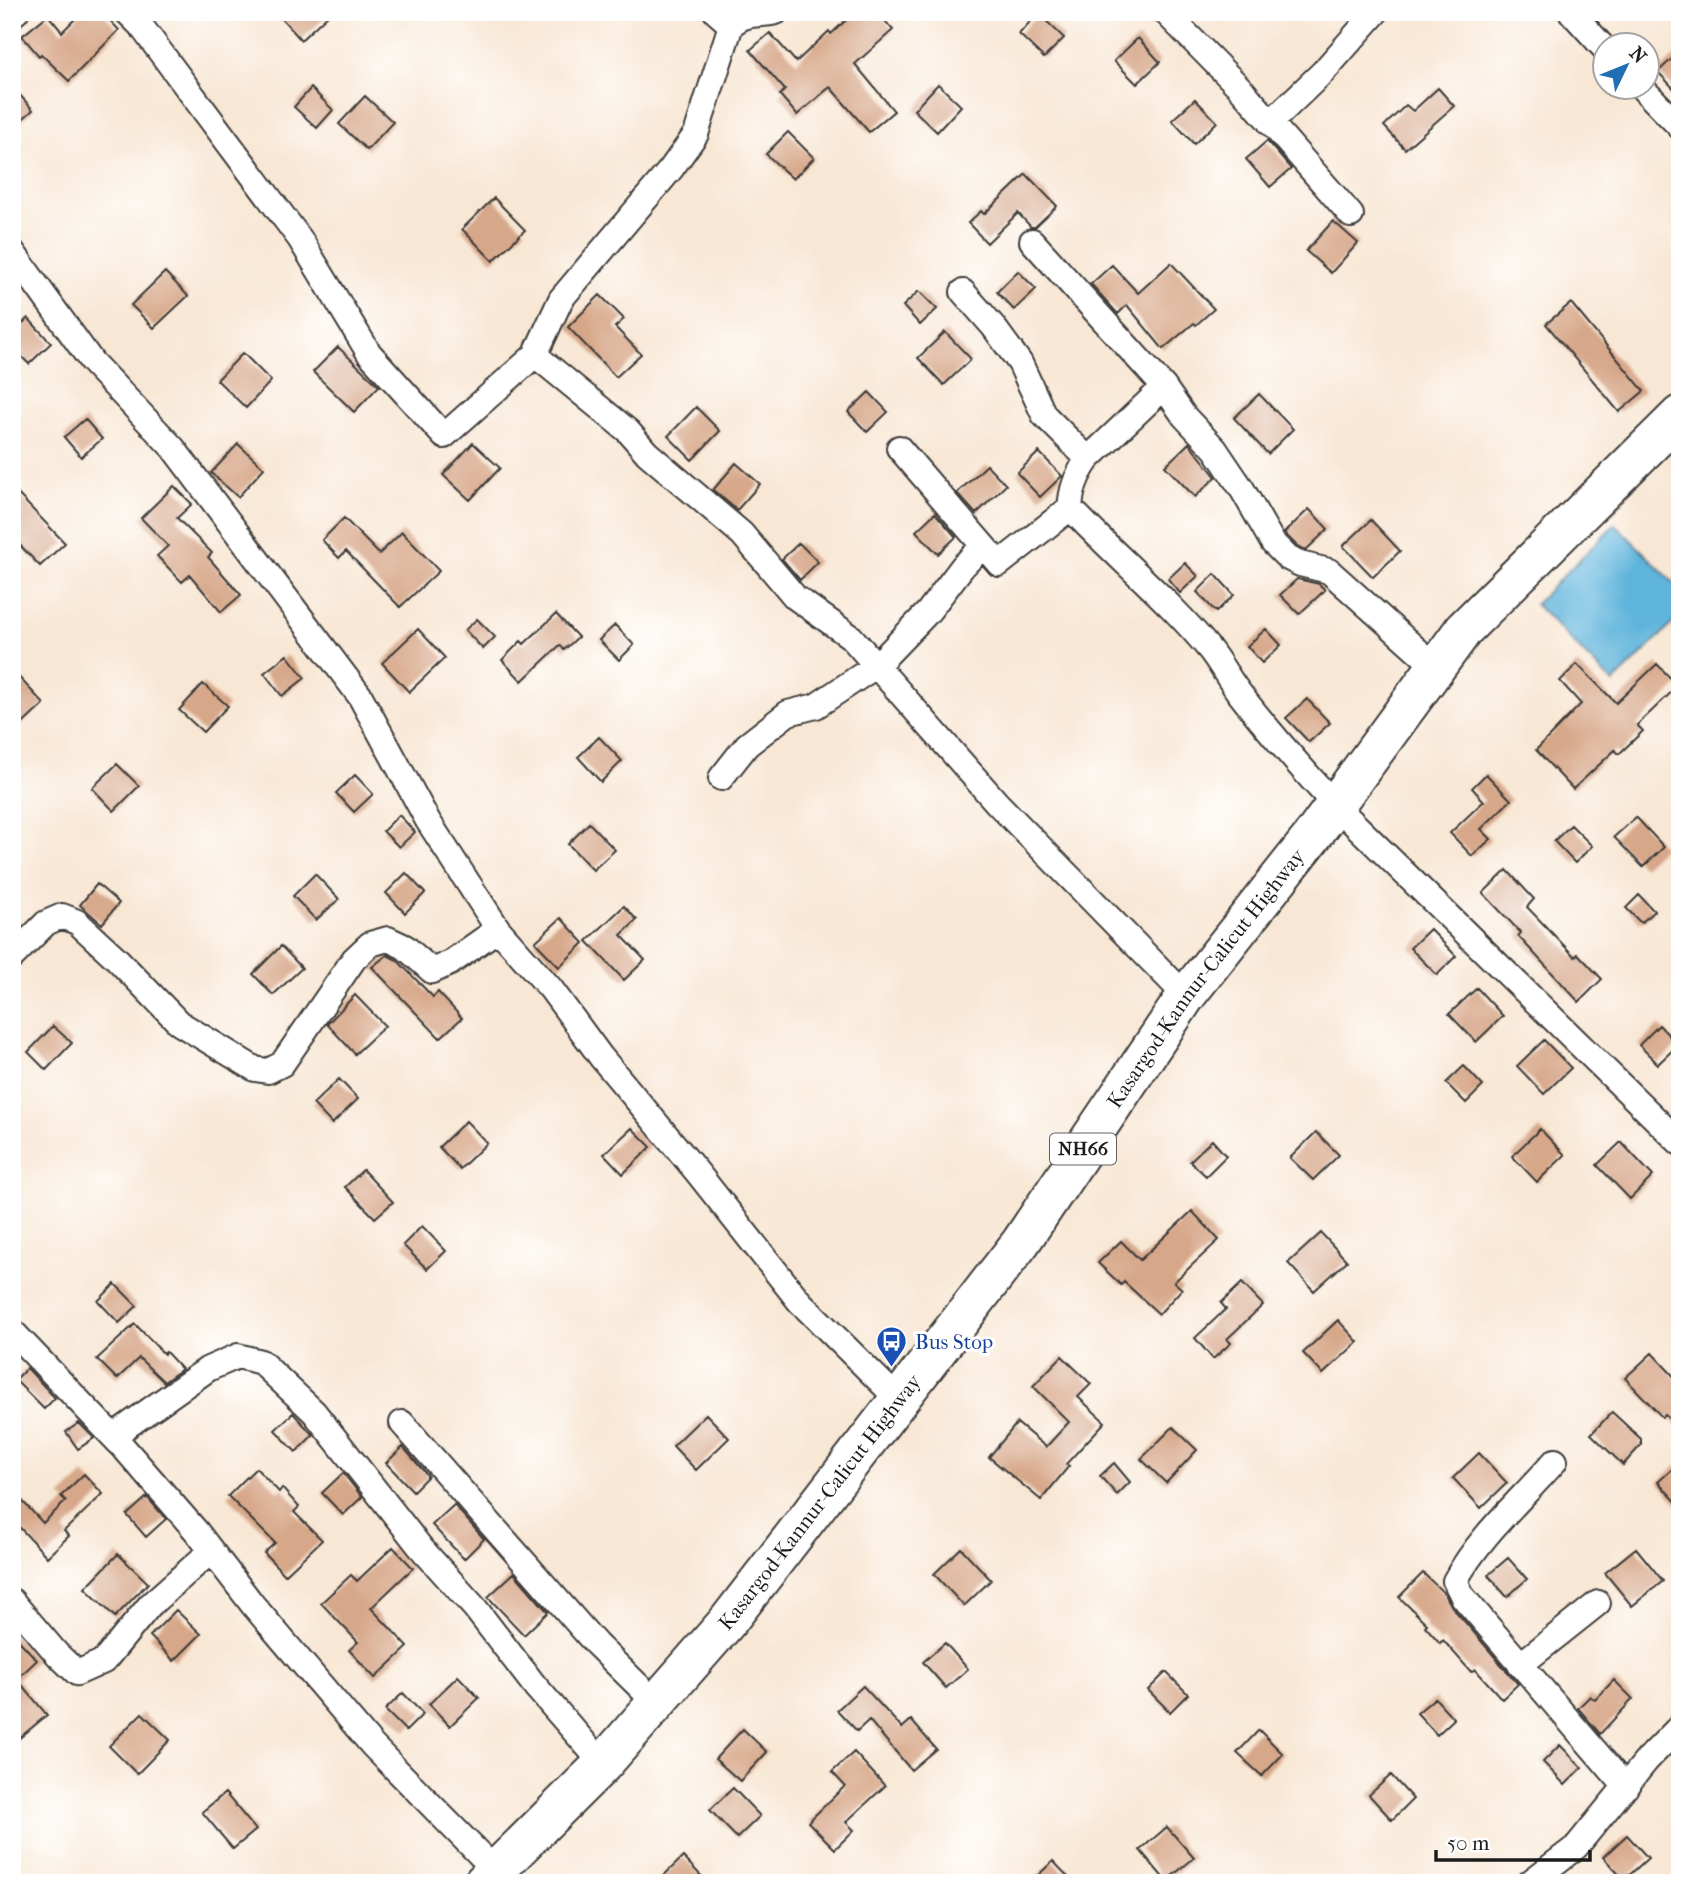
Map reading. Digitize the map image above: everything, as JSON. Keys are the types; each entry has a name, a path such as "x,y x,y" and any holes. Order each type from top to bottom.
{"highway":[{"name":"Kasargod-Kannur-Calicut Highway","path":"489,1876 603,1764 728,1621 1020,1242 1186,996 1335,805 1464,629 1680,415"}],"street":[{"path":"127,12 141,26 300,239 369,353 444,436 535,355 561,299 671,169 696,134 724,19 776,12"},
{"path":"1166,12 1243,91 1351,215"},
{"path":"1270,123 1323,72 1376,12"},
{"path":"1571,12 1590,32"},
{"path":"1656,102 1680,127"},
{"path":"1032,241 1164,387 1184,416 1215,449 1273,543 1288,558 1329,571 1436,667"},
{"path":"12,251 92,362 173,448 360,696 428,821 498,929 551,989 601,1057 800,1302 898,1399"},
{"path":"962,292 993,326 1020,363 1044,415 1088,459"},
{"path":"535,355 618,423 657,461 742,534 795,597 851,636 998,803 1186,996"},
{"path":"1164,387 1088,459 1076,476 1070,510 1121,561 1162,596 1211,651 1238,691 1287,753 1335,805 1680,1143"},
{"path":"899,448 999,564 1070,510"},
{"path":"721,778 747,745 789,713 816,706 877,665 928,612 963,566 983,546"},
{"path":"12,957 46,923 62,916 76,922 116,958 179,1023 255,1069 268,1071 282,1064 354,959 370,944 388,939 405,947 432,971 450,963 498,929"},
{"path":"12,1331 113,1436 372,1745 489,1876"},
{"path":"113,1436 208,1369 238,1356 261,1362 314,1412 421,1548 475,1608 535,1686 603,1764"},
{"path":"402,1423 596,1644 655,1702"},
{"path":"1555,1461 1484,1538 1455,1581 1463,1597 1626,1787"},
{"path":"12,1601 77,1674 104,1661 149,1605 211,1551"},
{"path":"1520,1665 1598,1603"},
{"path":"1530,1883 1576,1847 1647,1760 1680,1726"}],"water":[{"path":"1615,524 1680,589 1680,616 1613,683 1535,604"}],"building":[{"path":"82,12 102,12 119,30 69,81 41,54 39,56 22,36 48,15 62,32"},
{"path":"276,12 331,12 301,40"},
{"path":"855,12 877,12 893,30 855,64 894,111 869,132 830,87 797,115 780,95 785,90 750,50 770,33 796,62 829,31 831,34"},
{"path":"1038,13 1064,38 1044,58 1019,34"},
{"path":"1138,38 1160,62 1137,84 1114,61"},
{"path":"1680,51 1680,95 1660,74 1660,70"},
{"path":"938,84 961,106 937,132 914,110"},
{"path":"12,86 33,110 12,128"},
{"path":"311,88 333,110 317,128 294,107"},
{"path":"1438,88 1454,106 1405,149 1384,126 1406,105 1413,111"},
{"path":"365,96 393,122 367,150 339,124"},
{"path":"1195,99 1217,122 1194,144 1172,120"},
{"path":"788,132 814,158 793,179 766,154"},
{"path":"1267,141 1291,169 1270,187 1246,159"},
{"path":"1026,174 1057,206 1035,227 1031,227 1018,213 987,243 968,223 981,211 984,214"},
{"path":"494,198 525,230 493,261 462,229"},
{"path":"1333,221 1358,243 1331,273 1306,251"},
{"path":"1171,263 1214,309 1163,349 1127,305 1118,314 1091,284 1112,265 1138,293"},
{"path":"1018,271 1036,289 1014,310 997,292"},
{"path":"165,272 188,296 154,328 131,305"},
{"path":"919,291 937,309 920,325 903,306"},
{"path":"600,295 624,319 615,327 641,354 616,377 568,327"},
{"path":"1571,303 1644,391 1619,412 1546,324"},
{"path":"28,318 51,343 29,364 12,347 12,334"},
{"path":"945,332 971,359 944,385 918,358"},
{"path":"338,347 379,386 354,412 313,372"},
{"path":"243,353 271,381 246,408 217,380"},
{"path":"869,392 888,412 867,432 848,412"},
{"path":"1259,394 1293,429 1268,454 1234,418"},
{"path":"696,407 720,431 692,460 668,436"},
{"path":"85,419 102,439 81,457 64,437"},
{"path":"473,443 500,468 470,500 443,475"},
{"path":"1189,443 1216,477 1195,497 1165,466"},
{"path":"238,444 264,468 238,497 211,473"},
{"path":"1039,452 1062,476 1040,497 1017,473"},
{"path":"736,463 760,484 737,510 713,490"},
{"path":"987,465 1006,485 976,514 957,493"},
{"path":"174,486 192,504 177,518 212,553 208,557 241,595 221,612 190,575 182,582 157,556 168,546 141,518"},
{"path":"12,488 65,543 40,566 12,537"},
{"path":"1309,509 1328,529 1306,550 1297,546 1284,533"},
{"path":"935,513 956,537 938,554 916,531"},
{"path":"344,518 379,554 402,532 439,571 400,607 346,551 339,558 322,540"},
{"path":"1371,520 1400,551 1373,577 1343,546"},
{"path":"799,543 818,562 800,580 782,559"},
{"path":"1185,563 1198,576 1180,593 1168,579"},
{"path":"1215,574 1234,595 1216,612 1197,592"},
{"path":"1297,579 1319,584 1325,590 1299,614 1280,595"},
{"path":"556,614 578,637 564,650 560,645 522,681 502,660 521,641 524,644"},
{"path":"477,619 495,637 483,649 465,630"},
{"path":"615,625 634,645 619,660 599,640"},
{"path":"418,629 445,658 409,692 382,663"},
{"path":"1266,629 1281,645 1262,663 1247,646"},
{"path":"287,655 305,678 282,696 264,673"},
{"path":"1577,664 1616,703 1657,664 1678,686 1637,725 1643,731 1619,754 1615,750 1573,789 1536,750 1581,704 1560,681"},
{"path":"12,670 44,704 12,734"},
{"path":"203,684 228,706 203,732 179,710"},
{"path":"1307,699 1330,723 1309,742 1286,718"},
{"path":"599,737 622,761 601,782 578,757"},
{"path":"117,764 139,786 114,811 92,788"},
{"path":"1486,774 1511,800 1481,829 1491,839 1472,856 1450,833 1484,801 1472,788"},
{"path":"355,775 373,794 354,812 336,793"},
{"path":"399,815 415,832 399,847 383,831"},
{"path":"1636,817 1664,847 1643,867 1614,837"},
{"path":"589,823 615,850 593,870 568,844"},
{"path":"1571,825 1592,846 1575,863 1554,841"},
{"path":"1507,870 1534,899 1527,907 1575,957 1578,954 1602,979 1579,1002 1518,936 1521,933 1483,893"},
{"path":"406,873 425,893 405,913 386,893"},
{"path":"315,874 339,899 316,920 293,896"},
{"path":"97,884 119,903 102,924 80,905"},
{"path":"1639,895 1654,911 1641,923 1626,908"},
{"path":"624,906 637,920 621,935 645,960 624,980 587,941"},
{"path":"561,918 584,943 559,967 535,942"},
{"path":"1430,929 1456,956 1437,975 1410,948"},
{"path":"281,946 302,968 273,995 253,974"},
{"path":"387,955 397,960 433,997 438,992 462,1018 440,1038 372,967"},
{"path":"1477,988 1503,1016 1476,1042 1449,1014"},
{"path":"355,995 385,1026 355,1054 327,1024"},
{"path":"1659,1025 1678,1045 1658,1064 1639,1045"},
{"path":"53,1026 72,1043 46,1070 28,1052"},
{"path":"1544,1040 1571,1068 1544,1094 1517,1066"},
{"path":"1464,1066 1483,1086 1466,1103 1446,1083"},
{"path":"339,1079 358,1099 332,1124 313,1104"},
{"path":"466,1121 487,1143 460,1169 439,1147"},
{"path":"632,1128 651,1147 623,1174 604,1154"},
{"path":"1540,1129 1565,1155 1537,1182 1512,1156"},
{"path":"1316,1132 1339,1155 1313,1180 1290,1158"},
{"path":"1212,1140 1226,1156 1206,1176 1190,1161"},
{"path":"1621,1142 1653,1176 1630,1199 1597,1165"},
{"path":"363,1170 393,1202 375,1218 345,1187"},
{"path":"1192,1211 1219,1240 1174,1282 1182,1289 1159,1314 1124,1282 1121,1285 1098,1263 1121,1241 1140,1260"},
{"path":"422,1226 446,1251 427,1269 403,1245"},
{"path":"1321,1233 1347,1261 1314,1291 1288,1263"},
{"path":"1242,1283 1263,1305 1227,1339 1231,1343 1213,1359 1195,1338 1226,1309 1221,1303"},
{"path":"115,1284 137,1306 119,1323 98,1301"},
{"path":"1338,1320 1358,1342 1323,1374 1303,1353"},
{"path":"135,1324 182,1369 164,1382 139,1358 117,1379 97,1359"},
{"path":"1652,1353 1680,1383 1680,1429 1665,1415 1662,1417 1625,1378"},
{"path":"1062,1356 1091,1384 1078,1397 1105,1422 1066,1464 1069,1466 1041,1500 989,1457 1017,1423 1046,1447 1069,1422 1033,1386"},
{"path":"27,1368 55,1398 44,1409 15,1380"},
{"path":"1612,1412 1641,1439 1641,1445 1623,1465 1591,1434"},
{"path":"293,1413 313,1435 296,1452 275,1430"},
{"path":"706,1414 729,1438 696,1470 673,1446"},
{"path":"79,1423 94,1438 78,1449 66,1432"},
{"path":"1173,1427 1197,1450 1166,1483 1141,1459"},
{"path":"403,1447 428,1476 413,1491 386,1463"},
{"path":"1479,1453 1507,1483 1481,1508 1453,1478"},
{"path":"1680,1462 1680,1506 1658,1482"},
{"path":"1114,1463 1130,1482 1117,1495 1100,1476"},
{"path":"256,1468 279,1492 282,1488 299,1507 294,1512 322,1540 285,1575 264,1553 275,1543 228,1496"},
{"path":"343,1473 362,1497 343,1515 322,1493"},
{"path":"84,1474 103,1494 64,1531 69,1536 47,1557 12,1519 12,1490 43,1523 66,1501 61,1496"},
{"path":"147,1497 166,1519 146,1537 127,1515"},
{"path":"454,1505 484,1539 464,1559 432,1525"},
{"path":"393,1547 413,1568 371,1608 408,1647 375,1678 349,1650 358,1642 321,1603 351,1575 357,1581"},
{"path":"961,1548 991,1580 964,1606 934,1574"},
{"path":"1636,1548 1663,1581 1632,1606 1605,1573"},
{"path":"118,1554 148,1583 115,1617 85,1588"},
{"path":"1508,1558 1527,1579 1507,1597 1488,1575"},
{"path":"514,1573 548,1612 524,1635 488,1597"},
{"path":"1423,1573 1445,1594 1452,1607 1518,1684 1502,1699 1475,1669 1471,1672 1443,1640 1440,1643 1425,1626 1427,1624 1399,1597"},
{"path":"176,1610 201,1634 174,1661 150,1636"},
{"path":"12,1633 37,1660 17,1679 47,1715 12,1744"},
{"path":"945,1643 968,1669 946,1688 923,1662"},
{"path":"1166,1672 1188,1694 1170,1712 1148,1690"},
{"path":"458,1676 479,1698 450,1726 429,1704"},
{"path":"1614,1680 1633,1699 1600,1734 1578,1708 1590,1696 1595,1700"},
{"path":"863,1686 902,1728 911,1720 936,1749 911,1770 869,1720 857,1731 837,1710"},
{"path":"403,1693 423,1714 406,1731 385,1710"},
{"path":"1435,1698 1454,1719 1437,1735 1417,1713"},
{"path":"142,1713 170,1740 137,1774 109,1746"},
{"path":"743,1729 767,1752 740,1781 715,1759"},
{"path":"1259,1730 1283,1754 1262,1776 1237,1753"},
{"path":"1560,1745 1582,1768 1565,1785 1543,1762"},
{"path":"854,1752 885,1786 846,1822 854,1830 835,1849 808,1822 845,1786 832,1772"},
{"path":"1391,1775 1413,1799 1392,1820 1369,1795"},
{"path":"733,1788 760,1816 737,1838 710,1810"},
{"path":"225,1793 256,1830 233,1849 202,1812"},
{"path":"1167,1827 1194,1858 1166,1881 1140,1850"},
{"path":"1627,1835 1648,1858 1624,1880 1603,1857"},
{"path":"683,1857 708,1883 656,1883"},
{"path":"1053,1861 1074,1883 1030,1883"}],"place":[{"name":"Bus Stop","path":"892,1369"}]}
